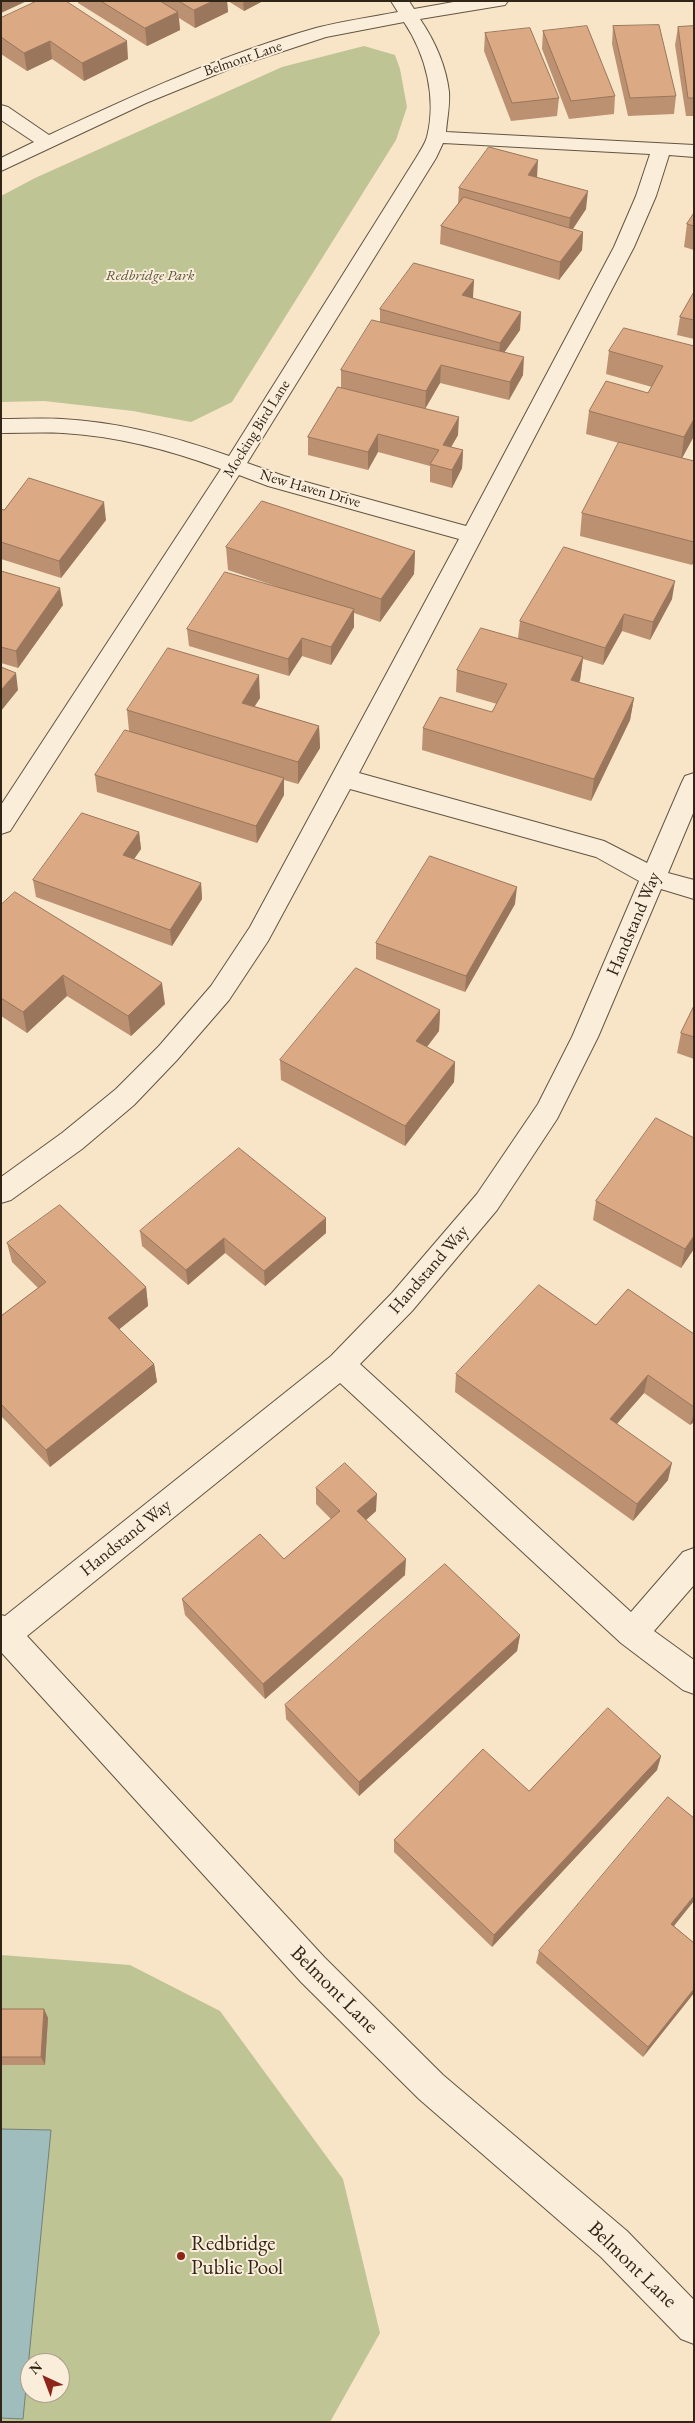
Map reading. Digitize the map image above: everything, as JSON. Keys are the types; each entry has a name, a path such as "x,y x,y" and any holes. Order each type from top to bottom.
{"street":[{"name":"Belmont Lane","path":"1,165 139,99 226,64 322,32 405,8 499,1"},
{"name":"Mocking Bird Lane","path":"1,825 234,466 426,158 436,137 440,94 435,70 425,40 405,8"},
{"path":"1,111 47,142"},
{"path":"436,137 694,151"},
{"path":"1,1192 72,1141 125,1097 168,1053 220,993 259,934 344,778 624,247 646,196 661,150"},
{"name":"New Haven Drive","path":"1,426 63,426 114,432 185,448 276,481 471,535"},
{"path":"344,778 604,850 654,878 694,890"},
{"name":"Handstand Way","path":"4,1631 341,1365 402,1302 487,1202 548,1111 584,1038 694,782"},
{"path":"341,1365 632,1633 694,1679"},
{"path":"632,1633 694,1562"},
{"name":"Belmont Lane","path":"4,1631 313,1970 431,2087 614,2244 694,2326"}],"green space":[{"name":"Redbridge Park","path":"364,46 395,55 400,69 407,107 396,140 232,402 191,422 133,411 44,401 1,402 1,196 35,178 282,67"},
{"name":"Redbridge Public Pool","path":"1,1955 130,1965 220,2011 343,2179 380,2333 330,2422 1,2422"}],"water":[{"path":"1,2129 51,2130 29,2353 20,2353 20,2403 25,2403 23,2419 1,2418"}],"building":[{"path":"37,1 66,1 127,41 82,63 50,41 24,53 1,37 1,18"},
{"path":"101,1 160,1 178,12 145,28"},
{"path":"179,1 213,1 194,10"},
{"path":"659,25 676,96 630,98 613,26"},
{"path":"587,26 615,96 571,101 543,31"},
{"path":"694,26 694,98 688,98 678,27"},
{"path":"530,28 559,98 512,103 485,33"},
{"path":"489,147 538,160 528,175 588,191 570,218 459,188"},
{"path":"464,197 583,232 560,262 441,226"},
{"path":"694,213 694,226 687,224"},
{"path":"414,263 474,280 462,295 521,312 500,343 380,309"},
{"path":"694,292 694,320 680,317"},
{"path":"372,320 524,357 510,382 441,365 426,391 341,370"},
{"path":"624,328 694,346 694,419 684,437 589,411 606,381 648,393 663,366 609,351"},
{"path":"338,387 459,417 443,445 463,450 452,470 430,464 439,450 378,434 368,452 308,437"},
{"path":"619,442 694,461 694,542 582,513"},
{"path":"29,478 104,502 59,561 1,542 1,509 4,510"},
{"path":"262,501 415,551 381,599 226,547"},
{"path":"564,547 675,581 653,622 624,614 605,648 520,621"},
{"path":"1,571 60,588 16,651 1,647"},
{"path":"225,572 354,609 331,647 302,638 288,659 187,629"},
{"path":"481,628 583,657 571,680 634,698 594,779 423,728 440,697 492,712 507,684 457,670"},
{"path":"168,648 259,675 242,703 319,726 298,762 127,710"},
{"path":"1,667 16,673 1,690"},
{"path":"125,730 284,778 256,826 95,775"},
{"path":"82,813 139,832 123,855 201,883 170,930 33,880"},
{"path":"430,856 517,887 466,976 376,943"},
{"path":"15,892 162,983 128,1016 63,975 23,1012 1,998 1,905"},
{"path":"356,968 440,1010 416,1041 455,1062 405,1126 280,1060"},
{"path":"694,1006 694,1037 681,1033"},
{"path":"656,1118 694,1138 694,1236 685,1249 596,1201"},
{"path":"239,1148 326,1218 264,1271 224,1238 186,1270 140,1231"},
{"path":"60,1205 146,1287 108,1318 154,1364 46,1450 1,1404 1,1316 46,1282 7,1243"},
{"path":"539,1285 596,1325 628,1289 694,1334 694,1407 648,1375 610,1419 672,1463 637,1504 456,1374"},
{"path":"345,1463 377,1494 357,1511 406,1559 263,1684 182,1599 260,1534 284,1559 340,1511 316,1488"},
{"path":"445,1564 520,1635 359,1782 285,1705"},
{"path":"608,1708 661,1756 494,1935 394,1840 483,1749 529,1791"},
{"path":"668,1797 694,1818 694,1896 671,1924 694,1943 694,1989 648,2047 539,1951"},
{"path":"1,2009 44,2009 41,2057 1,2057"}],"place":[{"name":"Redbridge Public Pool","path":"181,2256"}]}
